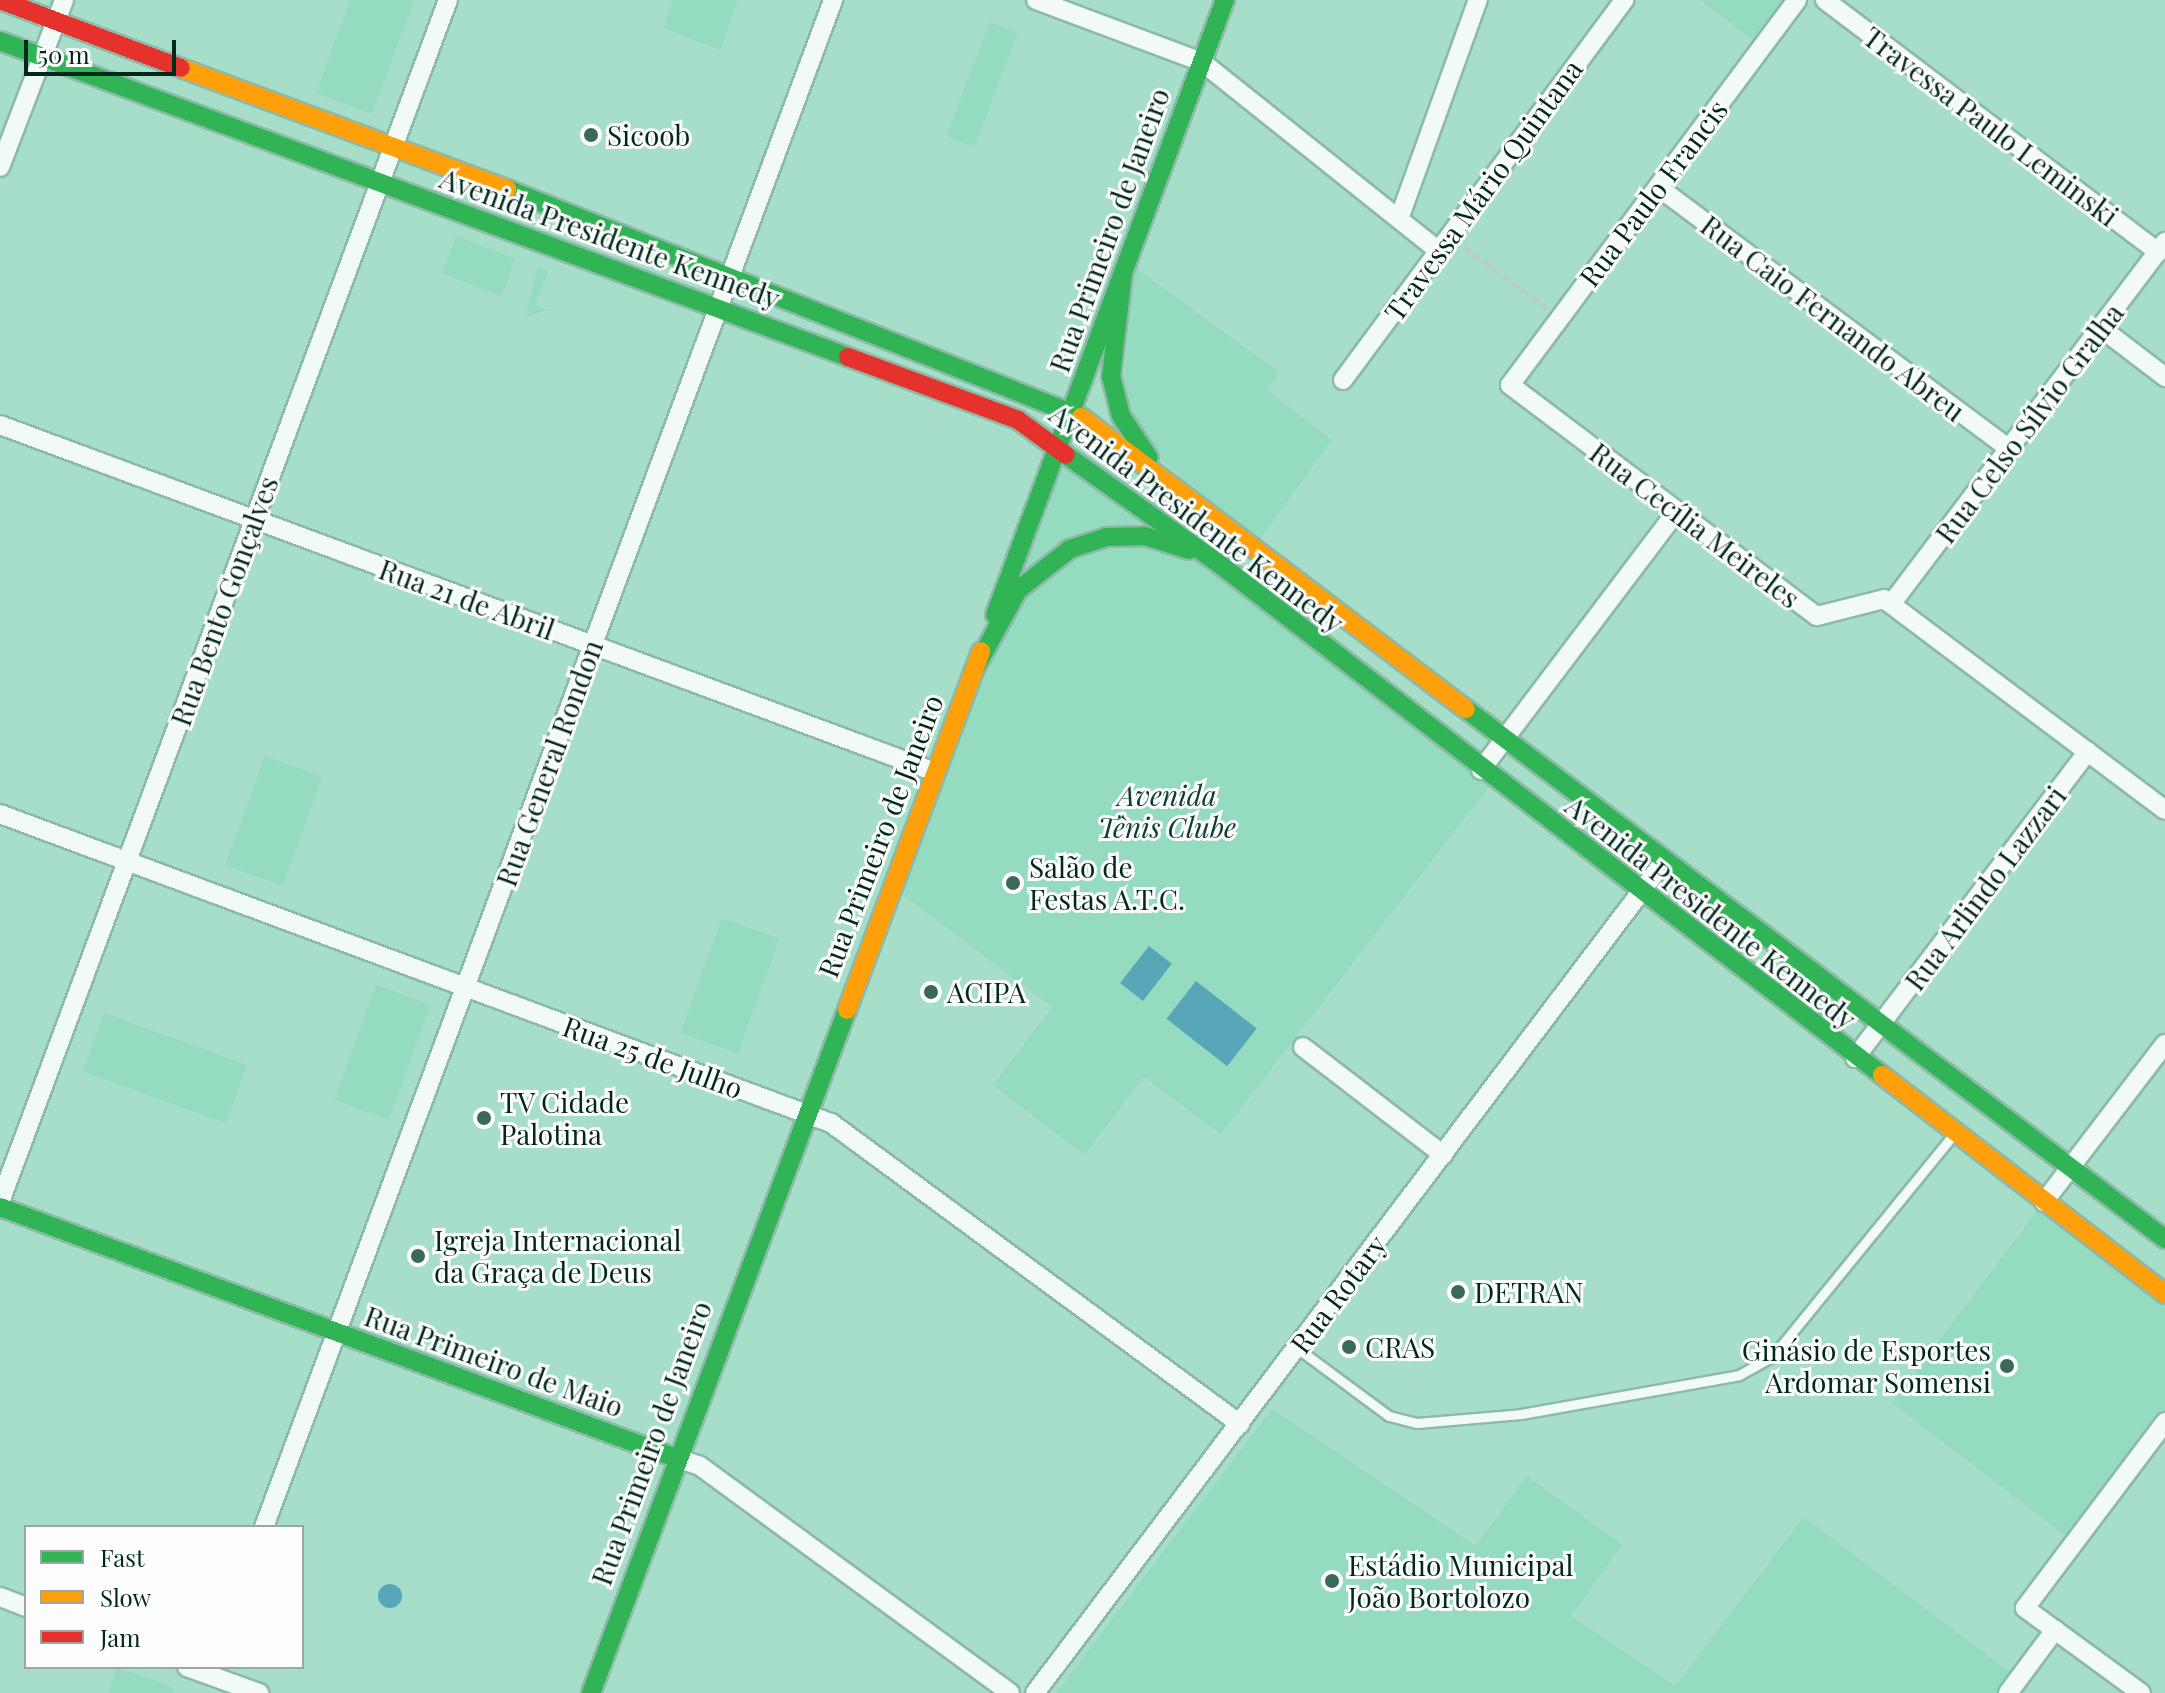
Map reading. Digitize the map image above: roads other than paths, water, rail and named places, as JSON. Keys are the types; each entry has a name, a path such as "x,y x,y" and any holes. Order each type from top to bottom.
{"main road":[{"name":"Avenida Presidente Kennedy","path":"0,0 731,273 1072,410 2165,1239"},
{"name":"Rua Primeiro de Janeiro","path":"591,1693 673,1457 973,672 1225,0"},
{"name":"Avenida Presidente Kennedy","path":"0,41 1018,420 1059,444 1222,566 1640,895 2165,1294"},
{"path":"1123,273 1111,376 1121,416 1146,454 1224,526"},
{"path":"973,672 1018,590 1070,549 1106,537 1145,536 1222,566"},
{"name":"Rua Primeiro de Maio","path":"0,1204 673,1457"}],"street":[{"path":"0,167 64,0"},
{"name":"Rua Bento Gonçalves","path":"0,1204 448,0"},
{"name":"Rua General Rondon","path":"265,1525 833,0"},
{"path":"1036,0 1202,62 1399,219 1444,244"},
{"path":"1399,219 1478,0"},
{"name":"Travessa Mário Quintana","path":"1343,380 1624,0"},
{"name":"Rua Paulo Francis","path":"1510,385 1797,0"},
{"name":"Travessa Paulo Leminski","path":"1825,0 2161,247"},
{"name":"Rua Caio Fernando Abreu","path":"1658,187 2009,449"},
{"name":"Rua Celso Sílvio Gralha","path":"1892,603 2161,247"},
{"path":"2101,328 2165,377"},
{"name":"Rua Cecília Meireles","path":"1510,385 1817,616 1880,598 1892,603"},
{"name":"Rua 21 de Abril","path":"0,425 935,772"},
{"path":"1481,770 1676,512"},
{"path":"1892,603 2165,810"},
{"name":"Rua Arlindo Lazzari","path":"1855,1058 2088,751"},
{"name":"Rua 25 de Julho","path":"0,814 831,1123 1240,1424"},
{"name":"Rua Rotary","path":"1035,1693 1665,860"},
{"path":"2044,1202 2165,1044"},
{"path":"1303,1047 1443,1155"},
{"path":"2141,1693 2025,1608 2165,1422"},
{"name":"Rua Primeiro de Maio","path":"673,1457 700,1466 1010,1693"},
{"path":"0,1597 24,1606"},
{"path":"2008,1693 2055,1630"},
{"path":"208,1678 259,1693"}],"lane":[{"path":"1297,1348 1389,1416 1417,1423 1521,1414 1739,1375 1772,1357 1954,1133"}],"water":[{"path":"1149,946 1172,964 1143,1001 1120,983"},
{"path":"1196,981 1257,1028 1227,1066 1166,1019"},
{"path":"390,1584 399,1587 402,1596 399,1605 390,1608 381,1605 378,1596 381,1587"}],"place":[{"name":"Sicoob","path":"591,135"},
{"name":"Salão de Festas A.T.C.","path":"1013,883"},
{"name":"ACIPA","path":"931,992"},
{"name":"TV Cidade Palotina","path":"484,1118"},
{"name":"Igreja Internacional da Graça de Deus","path":"418,1256"},
{"name":"DETRAN","path":"1458,1292"},
{"name":"CRAS","path":"1349,1347"},
{"name":"Ginásio de Esportes Ardomar Somensi","path":"2007,1366"},
{"name":"Estádio Municipal João Bortolozo","path":"1332,1581"}],"park label":[{"name":"Avenida Tênis Clube","path":"1167,811"}]}
